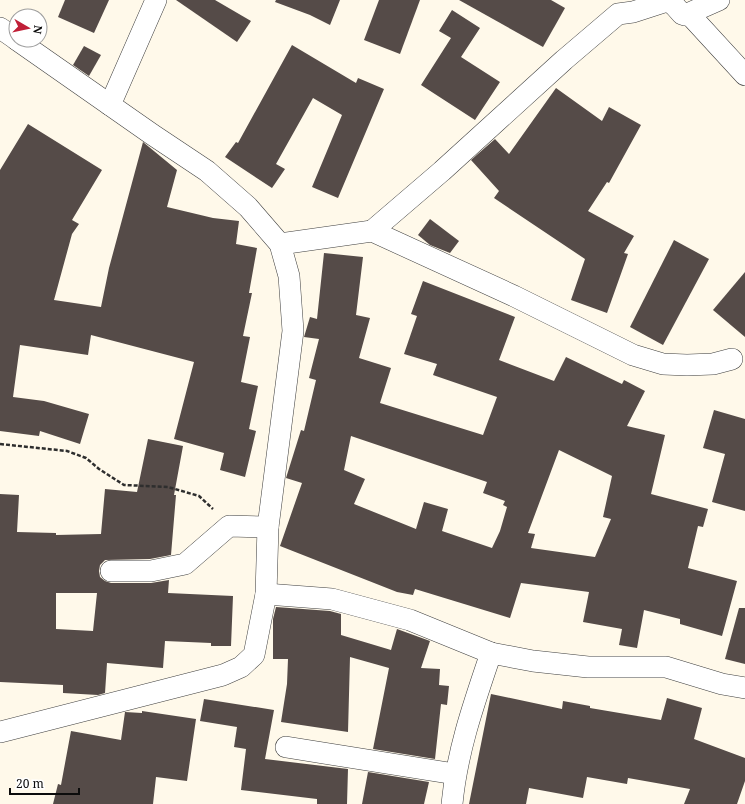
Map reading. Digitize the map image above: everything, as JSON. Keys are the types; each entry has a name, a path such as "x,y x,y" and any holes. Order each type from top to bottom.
{"street":[{"path":"110,105 156,0"},
{"path":"280,244 372,231 442,171 564,60 618,14 633,12 667,1 674,5 682,14 689,14 719,0"},
{"path":"689,14 745,75"},
{"path":"0,732 223,675 241,667 254,655 266,594 268,528 293,331 289,276 280,244 248,207 207,171 28,48"},
{"path":"372,231 514,296 633,354 663,364 679,365 713,364 732,359"},
{"path":"111,571 151,571 185,564 229,526 268,528"},
{"path":"266,594 332,599 410,620 491,653 533,661 588,667 666,667 722,684 745,688"},
{"path":"452,804 455,774 467,723 491,653"},
{"path":"286,747 455,774"}],"path":[{"path":"0,444 67,451 86,458 99,469 124,485 168,487 199,496 229,526"}],"building":[{"path":"65,0 109,0 94,33 58,17"},
{"path":"176,0 215,0 251,21 237,42"},
{"path":"276,0 340,0 330,25 310,15 275,2"},
{"path":"379,0 420,0 400,54 364,40"},
{"path":"459,0 551,0 565,8 543,47"},
{"path":"452,10 480,28 461,57 500,82 475,120 421,85 451,38 439,31"},
{"path":"292,45 356,83 358,78 384,89 338,198 312,187 342,115 313,98 276,164 285,169 272,188 225,157 236,142 238,143"},
{"path":"84,46 101,55 89,76 73,65"},
{"path":"556,88 602,121 609,107 641,125 609,183 607,182 588,211 634,236 624,253 628,254 607,313 571,300 585,259 494,198 499,191 471,160 495,139 509,154"},
{"path":"28,124 102,170 72,220 79,224 72,234 54,300 101,307 109,268 143,142 177,170 167,207 213,218 239,221 236,244 257,248 249,293 252,293 243,336 250,337 241,382 258,386 249,429 256,431 245,477 220,470 224,453 174,439 194,362 91,335 88,355 20,345 13,397 44,401 89,414 80,444 40,431 39,436 0,431 0,170"},
{"path":"430,219 459,241 450,253 430,245 418,235"},
{"path":"674,240 709,259 663,345 630,327"},
{"path":"324,253 363,257 356,315 370,318 359,358 391,368 380,403 483,435 497,397 433,375 437,364 404,354 417,316 411,314 423,281 515,317 499,360 554,381 566,357 622,384 624,380 645,391 627,426 665,435 651,494 708,509 703,527 698,526 688,568 737,581 722,636 680,624 680,619 644,610 637,648 619,645 622,629 583,622 589,592 521,583 510,618 415,589 413,595 397,592 280,546 302,483 286,478 301,430 304,431 316,380 309,378 319,339 304,337 310,317 317,319","holes":["351,436 487,482 483,493 505,501 503,505 507,507 500,531 492,548 442,531 448,509 424,502 416,529 354,504 365,479 344,470","559,450 612,476 603,517 611,519 595,557 531,548 535,534 528,533"]},
{"path":"745,272 745,337 713,310"},
{"path":"714,410 745,419 745,511 712,502 725,454 703,448"},
{"path":"148,439 183,446 174,495 176,495 171,555 150,559 105,560 100,565 100,577 111,583 151,583 169,580 168,593 233,596 231,646 211,646 211,643 165,641 163,668 107,663 105,693 98,695 63,693 63,685 0,682 0,494 19,495 17,532 56,533 56,535 101,534 105,489 137,492","holes":["56,593 97,593 93,631 56,629"]},
{"path":"276,607 330,611 341,614 341,635 391,650 397,629 430,641 421,668 440,669 439,685 449,686 447,705 441,704 435,759 373,749 389,668 350,657 348,732 281,722 287,684 288,659 273,659 273,619"},
{"path":"739,608 745,608 745,664 725,659"},
{"path":"491,694 562,709 563,701 590,706 590,708 661,720 667,698 702,708 694,739 745,758 745,781 737,804 684,804 690,789 628,778 627,784 587,777 583,798 529,788 526,804 469,804"},
{"path":"204,699 274,710 265,759 348,769 347,804 317,804 317,799 241,790 246,749 234,747 237,727 200,721"},
{"path":"142,711 196,719 187,781 156,777 153,804 53,804 58,784 61,785 71,731 121,740 125,712 142,713"},
{"path":"368,772 429,782 424,804 362,804"}]}
